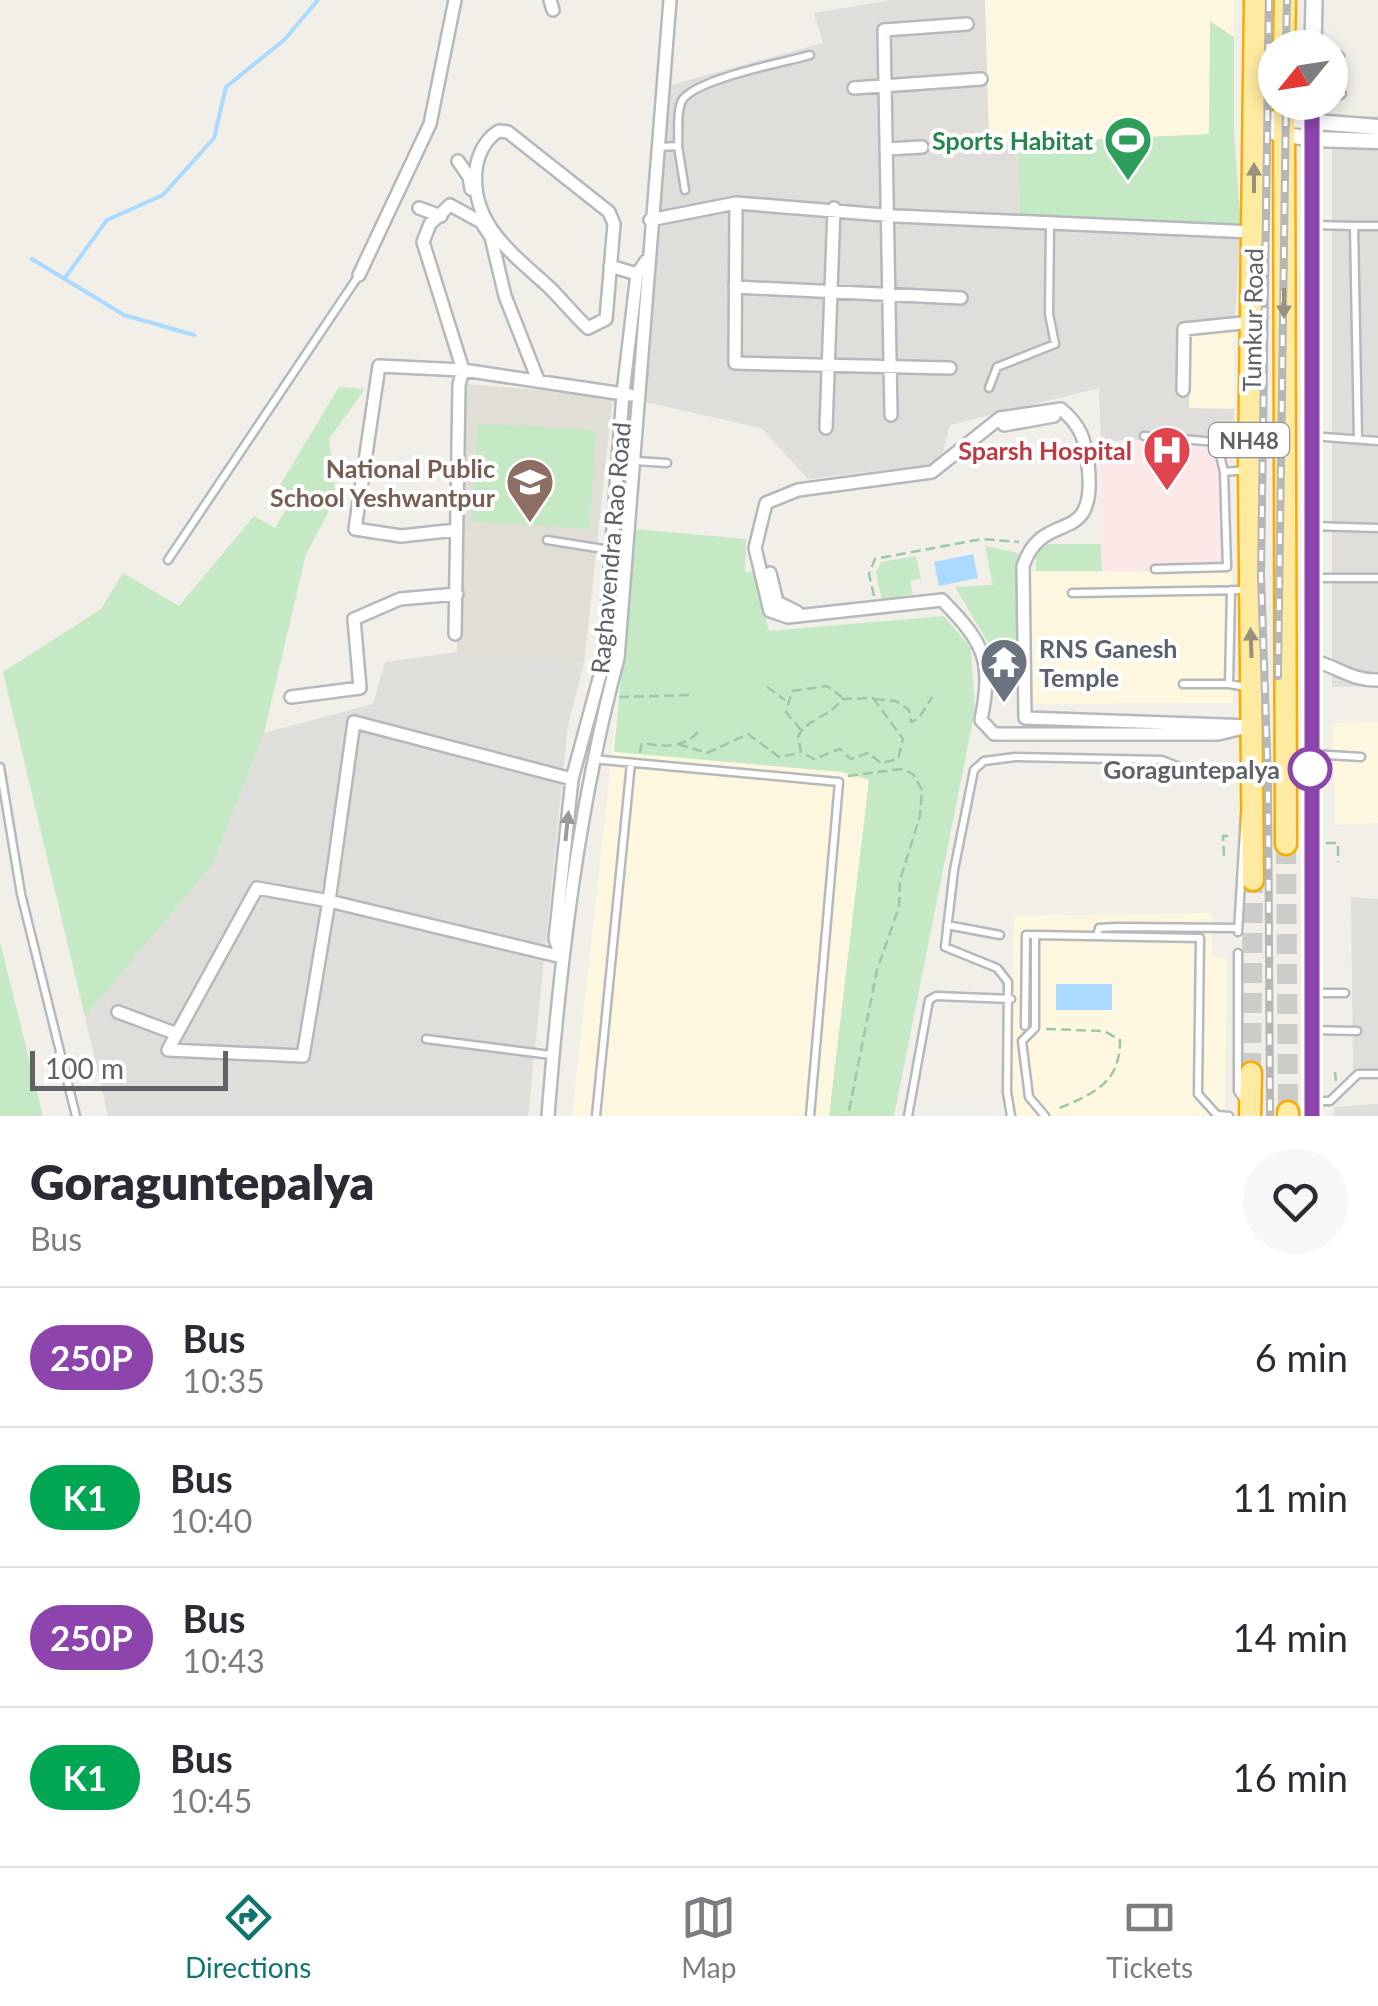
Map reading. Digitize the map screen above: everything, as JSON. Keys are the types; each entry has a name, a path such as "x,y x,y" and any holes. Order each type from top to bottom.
{"highway":[{"name":"Tumkur Road","path":"1253,870 1247,836 1253,782 1252,686 1240,590 1252,322 1255,0"},
{"path":"1284,30 1285,0"},
{"name":"Tumkur Road","path":"1284,120 1286,844"},
{"path":"1250,1113 1251,1073"}],"main road":[{"path":"1313,30 1314,0"},
{"path":"1311,1102 1312,120"}],"street":[{"path":"358,276 430,124 454,0"},
{"name":"Raghavendra Rao Road","path":"548,1116 562,957 592,759 618,658 670,0"},
{"path":"890,415 884,30 967,24"},
{"path":"854,88 982,79"},
{"path":"1254,123 1276,120"},
{"path":"1286,120 1312,132 1378,140"},
{"path":"1312,132 1378,127"},
{"path":"508,132 609,212 614,224 610,266 606,319 588,328 498,240 482,216 474,190 478,158 491,135 508,132"},
{"path":"887,149 922,147"},
{"path":"458,161 469,178 474,218"},
{"path":"650,220 736,204 834,208 888,216 1254,232"},
{"path":"736,204 734,363 828,363 890,370 950,368"},
{"path":"455,634 459,386 463,370 423,242 430,224 450,205 482,222 491,237 505,296 538,380"},
{"path":"419,208 441,216"},
{"path":"826,428 834,208"},
{"name":"Raghavendra Rao Road","path":"562,957 556,939 572,779 603,664 623,393 638,274 648,258"},
{"path":"610,266 638,274"},
{"path":"735,288 961,298"},
{"path":"1184,390 1184,328 1252,322"},
{"path":"457,530 401,536 355,530 379,366 463,370 639,396"},
{"path":"1061,410 1085,438 1092,498 1082,516 1030,546 1023,566 1025,718 1217,721 1252,726 1218,734 994,734 983,727 984,657 977,636 942,600 788,617 770,611 762,594 754,548 766,502 798,490 932,472 1000,418 1061,410"},
{"path":"1004,425 1066,414"},
{"path":"770,573 777,602 806,615"},
{"path":"290,697 360,688 354,619 400,598 457,594"},
{"path":"1310,660 1336,665 1356,680 1378,680"},
{"path":"1036,736 1037,721"},
{"path":"562,957 329,901 257,888 168,1050 303,1056 329,901 354,722 572,779"},
{"path":"118,1012 177,1034"}],"lane":[{"path":"686,190 678,146 680,102 712,83 810,55"},
{"path":"657,148 678,146"},
{"path":"988,388 997,367 1055,344 1050,314 1050,224"},
{"path":"1309,225 1378,226"},
{"path":"1354,226 1358,439"},
{"path":"168,560 358,276"},
{"path":"1144,436 1217,442 1224,472 1227,566 1155,569"},
{"path":"1310,436 1378,441"},
{"path":"634,461 667,463"},
{"path":"1224,472 1248,470"},
{"path":"1310,526 1378,528"},
{"path":"547,540 614,550"},
{"path":"1310,578 1378,578"},
{"path":"1072,593 1240,590 1230,684"},
{"path":"1184,684 1252,686"},
{"path":"1310,754 1361,757"},
{"path":"1011,1116 1007,1092 1010,999 1005,976 997,968 945,947 974,770 984,762 1015,757 1162,760 1195,773 1253,782"},
{"path":"592,759 838,782 810,1116"},
{"path":"596,1116 631,763"},
{"path":"0,768 22,894 76,1116"},
{"path":"1097,936 1099,928 1116,926 1238,930 1247,836"},
{"path":"946,924 1000,936"},
{"path":"1025,1026 1026,935 1200,938 1198,1094 1216,1115 1229,1116"},
{"path":"1035,935 1034,1028 1022,1041 1029,1097 1045,1115"},
{"path":"1238,952 1238,1091 1250,1113"},
{"path":"1311,1014 1345,993"},
{"path":"908,1116 929,1000 936,996 1010,999"},
{"path":"1311,1014 1357,1031"},
{"path":"426,1039 553,1055"},
{"path":"1311,1102 1330,1101 1358,1074 1378,1074"}],"path":[{"path":"943,536 945,546"},
{"path":"876,607 870,563 982,539 1030,546"},
{"path":"896,546 898,554"},
{"path":"801,752 801,730 788,718 787,701 792,691 827,686 842,698 896,702 909,710 911,722 919,718 932,698"},
{"path":"767,687 787,701"},
{"path":"608,698 692,696"},
{"path":"801,730 830,715 842,698"},
{"path":"644,764 638,748 642,743 678,744 707,753 748,734 778,757 801,752 814,759 840,749 851,759 868,753 881,764 898,759 903,739 873,698"},
{"path":"678,744 700,730"},
{"path":"838,782 858,772 901,769 918,778 922,790 920,816 900,880 899,907 877,970 848,1116"},
{"path":"1224,856 1224,836 1247,836"},
{"path":"1324,844 1338,843 1338,862"},
{"path":"1034,1028 1104,1031 1120,1040 1120,1062 1094,1094 1045,1115"},
{"path":"1311,1102 1336,1088 1335,1072"}],"shaded area":[{"path":"892,0 985,0 989,143 1018,143 1020,221 1241,227 1234,332 1189,332 1189,408 1234,409 1233,434 1101,442 1099,388 950,425 940,463 808,479 761,428 645,402 671,85 823,43 814,13"},
{"path":"985,0 1234,0 1234,135 989,144"},
{"path":"1378,116 1378,686 1332,687 1332,120 1348,120 1348,117"},
{"path":"1189,331 1234,332 1234,409 1189,408"},
{"name":"National Public School Yeshwantpur","path":"464,384 613,396 584,664 457,652"},
{"name":"Sparsh Hospital","path":"1233,434 1232,572 1102,571 1101,442"},
{"path":"1025,571 1232,572 1233,703 1028,704"},
{"path":"944,616 971,648 975,710 894,1116 572,1116 624,644"},
{"path":"457,652 584,664 568,725 528,1116 108,1116 85,1017 213,864 264,733 373,704 385,662"},
{"path":"1378,722 1378,823 1335,825 1333,723"},
{"path":"1351,897 1378,899 1378,1070 1353,1070"},
{"path":"1211,913 1212,956 1227,957 1225,1116 1016,1116 1011,1105 1014,916"},
{"path":"1378,1104 1378,1116 1333,1116 1334,1107"}],"green space":[{"name":"Sports Habitat","path":"1210,21 1234,37 1234,134 1241,227 1020,222 1018,143 1209,134"},
{"path":"339,387 365,389 329,439 336,498 306,554 264,733 213,864 85,1017 3,672 101,609 123,573 179,606 254,516 275,528 292,499 277,490"},
{"path":"478,423 596,431 589,529 471,521"},
{"path":"634,529 746,539 745,572 753,572 769,631 944,616 971,648 975,710 894,1116 829,1116 869,780 842,772 614,752"},
{"path":"1036,544 1101,544 1102,571 1036,571"},
{"path":"985,546 1018,553 1020,647 992,649 955,587 993,585"},
{"path":"916,556 921,578 910,581 913,594 882,600 876,573 881,562"},
{"path":"0,942 43,1116 0,1116"}],"water":[{"path":"973,554 978,578 939,586 934,562"},
{"path":"1056,984 1112,984 1112,1010 1056,1010"}],"waterway":[{"path":"64,279 107,220 163,195 214,138 226,87 284,40 318,0"},
{"path":"32,259 124,315 194,335"}],"tunnel":[{"path":"1286,844 1288,1112"},
{"path":"1251,1073 1253,880"}],"railway":[{"path":"1269,0 1261,576 1268,781 1270,1116"},
{"path":"1286,30 1287,0"},
{"path":"1278,676 1286,120"}],"bus line":[{"name":"250P","path":"1312,120 1312,1116"}],"place":[{"name":"Sports Habitat","path":"1128,182"},
{"name":"Sparsh Hospital","path":"1167,492"},
{"name":"National Public School Yeshwantpur","path":"530,524"},
{"name":"RNS Ganesh Temple","path":"1004,704"},
{"name":"Goraguntepalya","path":"1310,769"}]}
